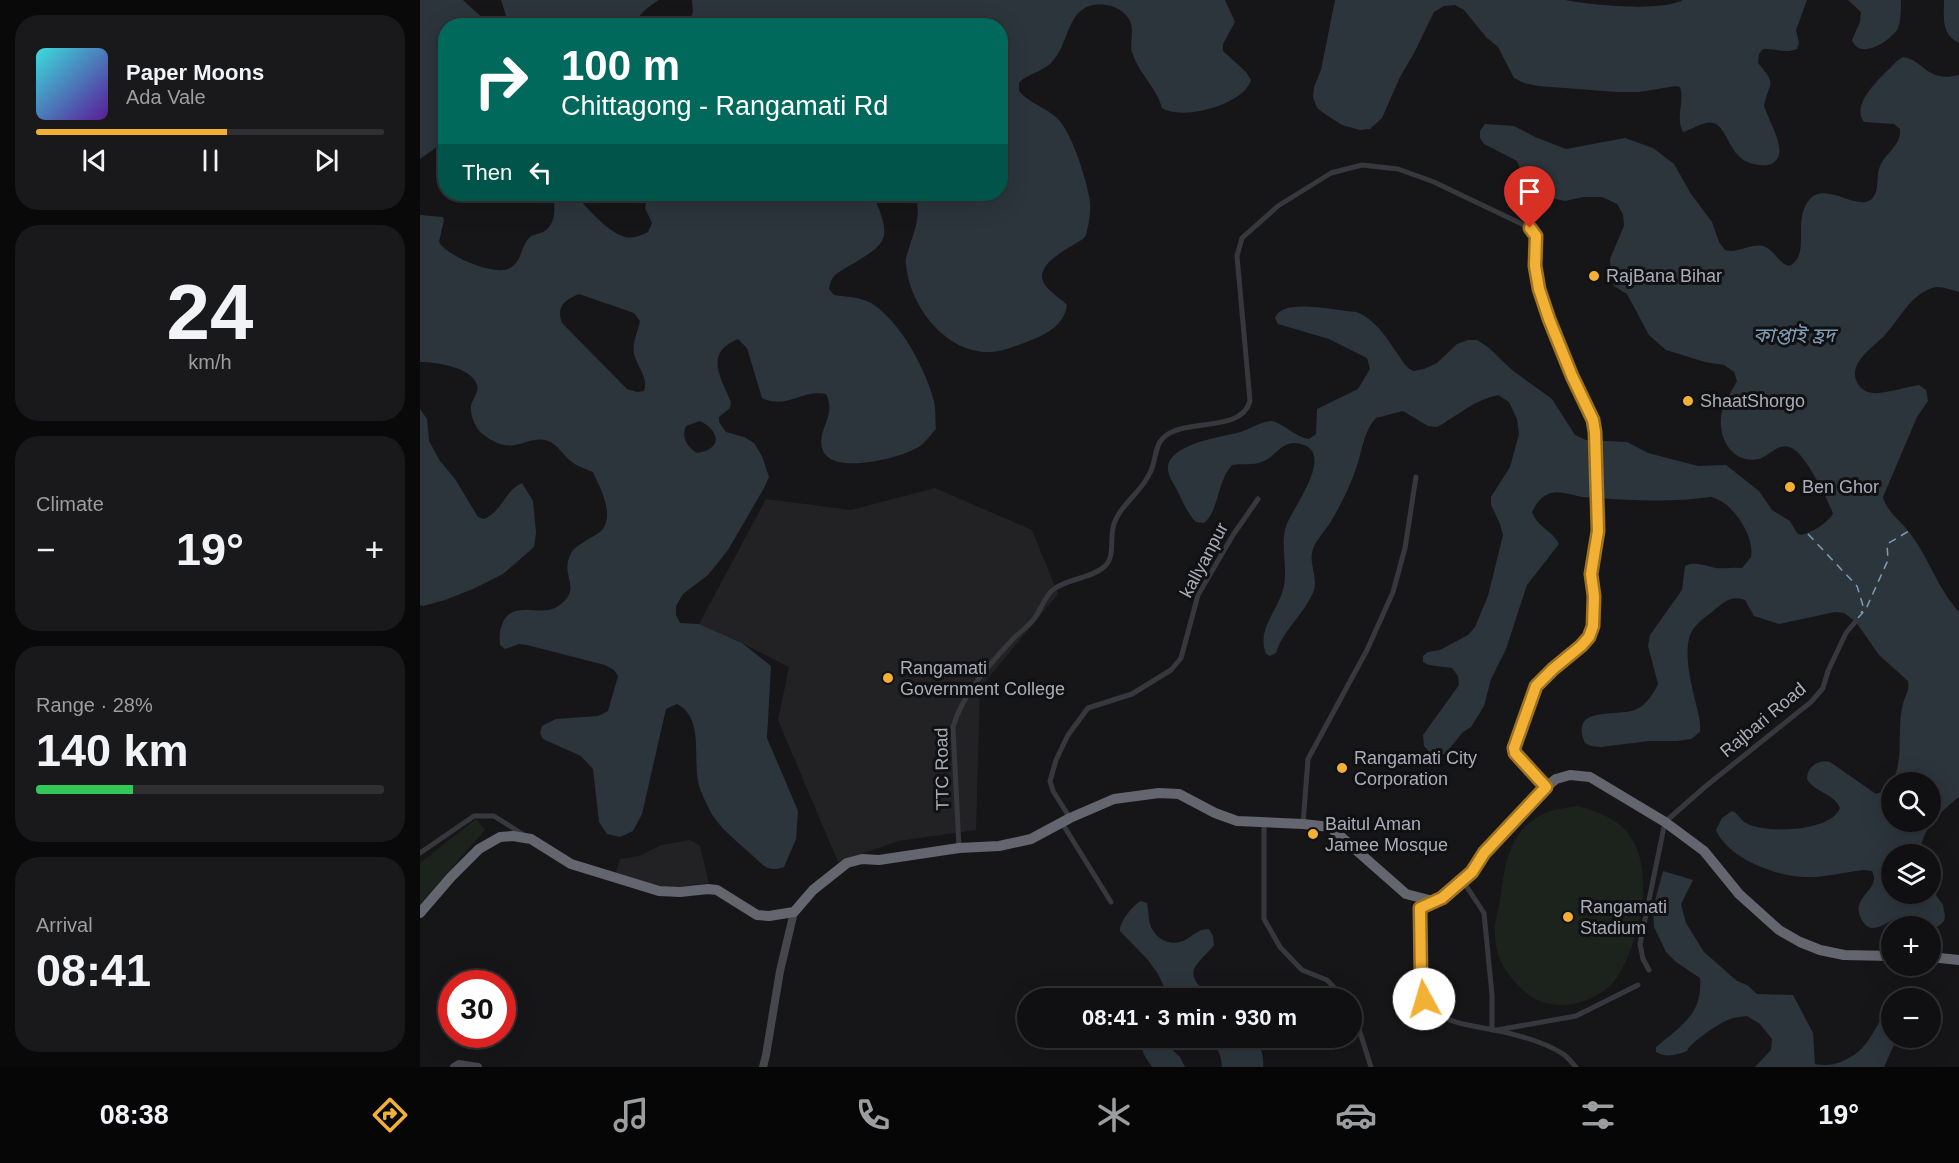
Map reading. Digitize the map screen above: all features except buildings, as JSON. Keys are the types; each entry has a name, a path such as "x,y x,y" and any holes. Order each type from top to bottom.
{"highway":[{"path":"420,913 479,849 500,837 513,836 531,839 571,864 659,891 717,890 757,915 769,916 794,912 813,890 847,863 862,859 889,859 959,848 999,846 1031,839 1066,820 1114,799 1159,793 1179,794 1215,813 1237,821 1330,827 1406,894 1433,901 1442,898 1472,872 1484,853 1546,787 1556,779 1570,775 1590,777 1665,822 1704,851 1739,894 1779,930 1820,950 1844,955 1881,957"},
{"path":"1941,958 1959,960"}],"main road":[{"path":"763,1067 780,971 794,912"},
{"path":"454,1067 459,1064 478,1067"}],"street":[{"name":"TTC Road","path":"959,848 953,727 958,710 998,656 1034,619 1051,591 1104,567 1110,559 1113,526 1121,511 1152,469 1159,443 1167,434 1192,426 1232,420 1248,409 1250,401 1237,256 1242,238 1278,206 1331,173 1362,165 1398,169 1434,182 1530,228 1536,236 1535,266 1539,289 1572,376 1593,420 1598,531 1591,574 1594,596 1593,626 1589,637 1581,646 1536,686 1514,748 1515,753 1546,787"},
{"path":"1303,824 1308,759 1366,650 1393,592 1405,548 1416,477"},
{"name":"kallyanpur","path":"1111,902 1066,820 1053,791 1050,781 1056,760 1068,735 1088,708 1132,694 1170,670 1181,658 1198,595 1233,535 1258,499"},
{"name":"Rajbari Road","path":"1665,822 1811,702 1823,688 1828,671 1846,633 1856,621"},
{"path":"420,853 474,816 494,816 531,839"},
{"path":"1649,970 1643,959 1640,944 1665,822"},
{"path":"1264,823 1264,920 1280,947 1302,970 1327,980 1335,988"},
{"path":"1462,880 1484,913 1494,1030"},
{"path":"1442,898 1420,908 1421,978 1424,999 1440,1015 1467,1026 1494,1030 1530,1040 1564,1054 1576,1067"},
{"path":"1494,1030 1576,1016 1638,985"},
{"path":"1362,1044 1371,1067"}],"shaded area":[{"name":"Rangamati Government College","path":"935,488 1032,530 1058,594 980,688 976,830 898,841 838,862 778,720 789,667 699,624 766,499 851,510"},
{"name":"Rangamati Stadium","path":"1577,806 1612,819 1622,827 1633,842 1640,859 1643,900 1634,941 1613,982 1600,993 1584,1001 1567,1005 1554,1004 1531,996 1507,972 1497,952 1495,925 1508,856 1519,834 1538,817 1554,810"},
{"path":"476,819 485,830 420,904 420,863"},
{"path":"690,840 700,846 709,883 677,887 661,886 615,876 620,859 639,856 661,845"}],"water":[{"path":"420,0 463,0 482,18 438,18 438,144 420,159"},
{"path":"501,0 659,0 639,18 507,18"},
{"path":"692,0 1225,0 1235,22 1223,44 1223,51 1246,72 1251,80 1246,89 1237,97 1225,103 1197,111 1171,112 1162,108 1136,62 1131,46 1131,24 1125,14 1119,9 1106,5 1093,5 1083,9 1076,16 1058,55 1041,70 1023,79 1019,83 1019,91 1057,118 1068,134 1089,196 1088,228 1085,237 1056,256 1044,269 1042,277 1045,285 1067,305 1058,324 1029,341 1008,349 985,352 955,343 931,322 921,309 914,294 906,260 918,215 917,201 1008,201 1008,18 691,18 693,12"},
{"path":"1335,0 1565,0 1643,7 1673,4 1683,0 1807,0 1796,30 1799,43 1797,49 1788,51 1763,49 1759,54 1758,63 1770,81 1764,106 1779,148 1779,154 1772,164 1760,165 1749,163 1742,158 1719,126 1714,123 1703,124 1683,132 1680,121 1680,87 1617,92 1538,86 1514,78 1498,47 1486,37 1464,10 1455,5 1444,6 1434,12 1400,77 1382,118 1370,129 1360,130 1342,125 1317,108 1313,97 1314,87 1321,70"},
{"path":"1848,0 1901,0 1898,28 1889,38 1875,47 1862,49 1856,46 1852,40 1860,22 1861,12"},
{"path":"1944,0 1959,0 1959,43 1946,30"},
{"name":"কাপ্তাই হ্রদ","path":"1903,57 1933,74 1948,77 1959,75 1959,292 1935,287 1917,296 1884,336 1862,357 1855,370 1855,377 1862,388 1872,393 1919,385 1926,390 1928,401 1917,417 1883,497 1890,511 1915,540 1951,603 1959,612 1959,797 1941,813 1941,772 1896,772 1901,714 1908,690 1908,681 1879,655 1856,622 1844,613 1835,612 1779,624 1754,616 1745,600 1736,598 1728,600 1697,625 1688,642 1688,666 1700,732 1691,739 1677,741 1649,741 1601,747 1585,743 1582,731 1583,722 1589,717 1637,709 1647,702 1658,684 1648,646 1650,635 1682,590 1685,566 1696,564 1716,568 1742,568 1751,557 1746,530 1734,512 1727,505 1711,497 1632,500 1584,497 1559,492 1542,498 1532,512 1538,522 1553,535 1559,544 1527,585 1506,649 1491,679 1484,706 1471,727 1463,732 1445,754 1433,756 1424,746 1423,735 1459,685 1458,676 1452,668 1429,665 1423,662 1423,656 1468,635 1475,627 1488,596 1503,535 1491,505 1491,497 1510,467 1519,434 1517,419 1509,402 1498,395 1473,405 1437,427 1428,426 1403,411 1376,418 1366,435 1355,473 1344,498 1313,549 1315,585 1310,599 1284,636 1276,653 1270,656 1266,654 1264,636 1266,628 1284,586 1284,534 1290,517 1310,479 1314,466 1314,455 1308,447 1290,443 1260,463 1232,465 1223,479 1213,511 1204,523 1196,522 1190,515 1168,469 1170,461 1185,448 1241,432 1269,421 1276,422 1299,436 1309,439 1316,434 1317,409 1358,389 1370,369 1367,358 1329,339 1278,324 1275,318 1288,308 1324,308 1363,315 1380,329 1404,364 1414,371 1437,363 1457,344 1477,340 1488,347 1512,370 1552,399 1575,435 1586,440 1627,442 1648,453 1698,466 1726,465 1759,491 1772,510 1790,521 1797,533 1801,535 1815,530 1827,521 1833,514 1830,507 1816,478 1792,448 1783,446 1759,459 1748,459 1739,457 1726,444 1721,415 1725,402 1737,381 1734,372 1724,365 1705,362 1666,350 1649,335 1627,294 1614,286 1610,259 1624,226 1623,214 1617,204 1602,197 1583,197 1565,201 1551,198 1524,179 1517,161 1484,144 1480,138 1480,131 1485,124 1514,126 1566,149 1625,138 1653,148 1674,164 1691,194 1712,222 1719,242 1725,250 1735,251 1758,245 1763,246 1789,266 1796,261 1799,254 1802,217 1810,199 1817,194 1825,193 1861,202 1869,201 1874,196 1879,168 1896,144 1900,129 1894,124 1864,122 1861,106 1870,89"},
{"path":"553,201 581,201 604,225 625,237 648,232 652,223 645,208 646,201 876,201 881,214 884,224 882,241 870,253 834,276 829,289 834,295 858,298 871,303 882,311 902,334 925,374 935,404 936,429 920,446 911,451 883,460 838,462 828,457 822,448 822,434 829,409 826,394 809,394 779,402 762,398 747,348 738,339 727,345 718,358 718,366 731,402 730,408 719,417 719,422 726,432 744,437 754,443 762,456 769,477 728,550 708,575 683,594 676,606 676,615 680,623 699,624 742,643 771,666 767,738 798,811 796,839 784,867 774,869 763,865 728,833 712,814 699,786 696,740 691,719 686,710 677,704 666,709 642,814 633,831 620,837 607,834 599,822 593,769 581,756 543,739 540,733 542,726 556,719 598,716 608,711 618,676 614,670 605,665 527,645 519,644 505,649 500,645 502,625 511,613 522,610 550,610 567,598 570,593 567,565 570,555 573,550 603,529 607,508 593,472 574,464 552,443 540,439 504,445 481,433 471,414 477,385 468,374 452,367 420,362 420,215 443,217 439,242 451,253 472,264 503,270 517,262 530,237 548,229 553,220","holes":["579,294 634,313 640,321 634,341 634,354 645,382 644,391 637,392 627,389 562,323 560,317 563,305","700,421 715,434 715,444 697,453 690,448 685,438 686,426"]},
{"path":"420,409 427,419 429,441 478,517 484,519 490,516 511,491 522,483 533,501 536,533 534,547 503,574 473,589 423,606 420,605"},
{"name":"কাপ্তাই হ্রদ","path":"1821,762 1830,762 1876,794 1881,792 1881,832 1926,832 1922,844 1881,844 1881,904 1941,904 1941,902 1945,916 1941,924 1941,916 1881,916 1881,926 1869,927 1864,924 1859,909 1860,903 1873,883 1872,871 1811,877 1780,873 1741,857 1722,840 1716,830 1722,818 1732,811 1744,822 1767,829 1797,829 1824,822 1834,816 1840,808 1837,803 1810,784 1807,779 1811,768"},
{"path":"1663,871 1693,880 1681,904 1686,923 1704,952 1737,981 1747,985 1757,994 1793,995 1813,1033 1815,1064 1835,1064 1855,1054 1867,1042 1881,1020 1881,1048 1893,1048 1884,1067 1755,1067 1771,1050 1772,1039 1760,1024 1747,1016 1733,1018 1718,1025 1699,1038 1687,1051 1672,1055 1656,1052 1656,1047 1682,1025 1694,1010 1698,1001 1700,978 1676,962 1666,952 1654,927 1653,908"},
{"path":"1141,901 1147,903 1150,924 1154,932 1167,942 1177,943 1209,929 1214,945 1194,968 1193,974 1202,988 1165,988 1148,960 1120,931 1122,923"},
{"path":"1142,1048 1170,1048 1180,1057 1185,1067 1152,1067"},
{"path":"1217,1048 1260,1048 1263,1067 1222,1067"}],"ferry route":[{"path":"1858,618 1866,609 1888,560 1887,544 1909,531"},
{"path":"1808,534 1857,586 1864,609 1861,613"}],"place":[{"name":"RajBana Bihar","path":"1594,276"},
{"name":"ShaatShorgo","path":"1688,401"},
{"name":"Ben Ghor","path":"1790,487"},
{"name":"Rangamati Government College","path":"888,678"},
{"name":"Rangamati City Corporation","path":"1342,768"},
{"name":"Baitul Aman Jamee Mosque","path":"1313,834"},
{"name":"Rangamati Stadium","path":"1568,917"}],"route":[{"path":"1424,999 1421,978 1420,908 1442,898 1472,872 1484,853 1546,787 1515,753 1514,748 1536,686 1581,646 1589,637 1593,626 1594,596 1591,574 1598,531 1595,432 1593,420 1572,376 1539,289 1535,266 1536,236 1530,228"}]}
